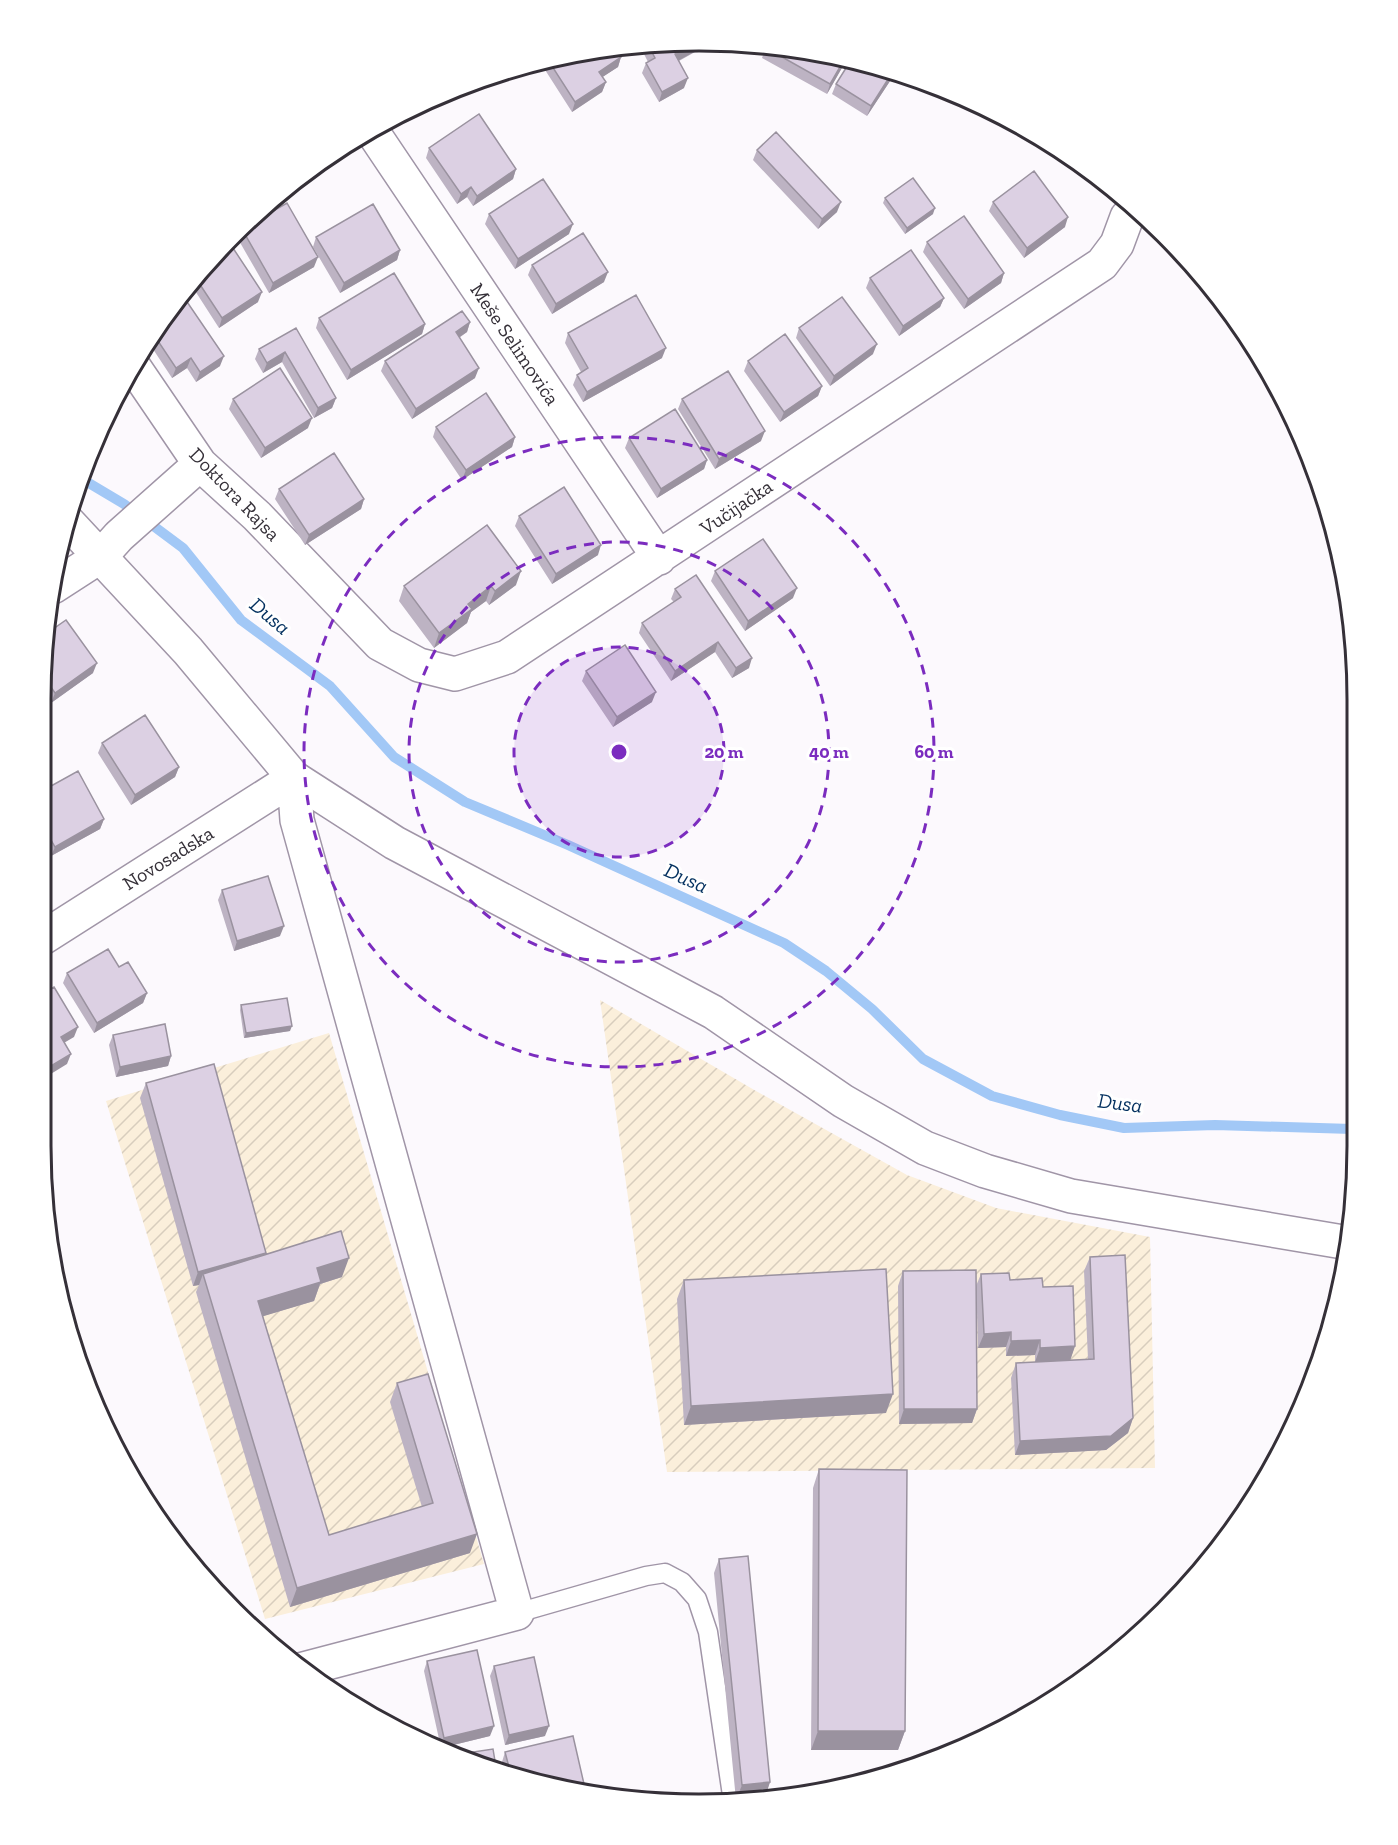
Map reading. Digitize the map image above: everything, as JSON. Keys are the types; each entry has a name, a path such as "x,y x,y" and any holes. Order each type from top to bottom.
{"street":[{"name":"Meše Selimovića","path":"376,137 659,558"},
{"name":"Vučijačka","path":"322,585 380,644 419,665 455,674 507,657 1102,264 1117,244 1127,217"},
{"name":"Doktora Rajsa","path":"138,375 189,474 257,516 322,585"},
{"path":"62,582 110,546 189,474"},
{"path":"75,525 110,546 188,651 294,778 395,843 713,1012 843,1101 925,1148 985,1171 1071,1196 1339,1242"},
{"path":"294,778 297,820 517,1613 314,1666"},
{"name":"Novosadska","path":"51,933 294,778"}],"lane":[{"path":"517,1613 646,1576 665,1573 682,1582 697,1599 708,1632 732,1793"}],"shaded area":[{"path":"600,1000 756,1091 907,1175 996,1208 1150,1237 1155,1468 667,1472"},
{"path":"329,1033 484,1564 265,1619 106,1101"}],"building":[{"path":"680,51 675,54 688,78 662,92 646,63 655,58 652,53"},
{"path":"621,56 599,72 606,82 575,102 553,68"},
{"path":"781,57 840,67 830,84"},
{"path":"846,68 888,79 871,106 836,84"},
{"path":"479,114 516,169 477,196 471,187 461,194 429,148"},
{"path":"776,132 841,202 822,219 757,150"},
{"path":"1034,171 1068,217 1027,248 993,202"},
{"path":"913,178 935,208 907,228 885,198"},
{"path":"543,179 573,224 518,259 489,214"},
{"path":"287,203 318,257 273,283 246,236 273,211"},
{"path":"373,204 400,250 344,283 316,237"},
{"path":"964,216 1004,273 968,299 927,242"},
{"path":"583,233 608,272 556,304 532,265"},
{"path":"234,249 262,292 222,318 201,286"},
{"path":"911,250 944,298 903,326 870,278"},
{"path":"394,273 425,324 351,370 319,318"},
{"path":"636,295 666,348 587,392 577,375 588,368 568,333"},
{"path":"842,297 877,344 834,376 799,328"},
{"path":"187,302 224,356 200,372 191,358 176,368 158,342"},
{"path":"462,311 470,322 456,332 479,368 416,409 385,361"},
{"path":"296,328 336,398 318,408 285,352 267,363 259,349"},
{"path":"785,334 822,386 784,412 748,361"},
{"path":"280,368 312,418 265,448 233,399"},
{"path":"728,371 765,431 719,459 682,399"},
{"path":"486,393 515,437 466,470 436,427"},
{"path":"675,409 707,460 661,489 629,438"},
{"path":"334,453 364,499 309,535 279,489"},
{"path":"564,487 601,545 556,574 519,516"},
{"path":"487,525 521,571 495,591 491,586 468,604 472,609 439,633 404,586"},
{"path":"763,539 797,588 748,621 715,571"},
{"path":"696,575 752,658 736,668 718,642 675,671 642,623 681,597 675,589"},
{"path":"66,620 97,663 55,693 51,688 55,627"},
{"path":"625,645 656,692 617,717 586,671"},
{"path":"145,715 179,767 135,795 102,743"},
{"path":"78,771 104,819 55,847 51,840 51,786"},
{"path":"268,876 284,926 237,941 222,890"},
{"path":"108,949 119,967 128,962 147,993 97,1023 67,973"},
{"path":"54,987 78,1027 61,1037 71,1054 51,1066 51,989"},
{"path":"287,998 292,1026 246,1033 241,1005"},
{"path":"165,1024 171,1056 120,1067 113,1035"},
{"path":"214,1064 266,1253 198,1272 146,1083"},
{"path":"341,1231 349,1258 317,1268 321,1282 258,1301 329,1535 433,1503 397,1383 428,1374 477,1534 297,1588 203,1274"},
{"path":"1125,1255 1133,1418 1111,1436 1020,1441 1016,1363 1094,1359 1090,1257"},
{"path":"886,1269 893,1394 691,1406 684,1280"},
{"path":"976,1270 977,1409 904,1409 903,1271"},
{"path":"1009,1273 1010,1280 1042,1278 1043,1287 1073,1286 1075,1346 1040,1348 1040,1340 1011,1341 1011,1332 984,1334 981,1274"},
{"path":"819,1469 907,1470 905,1731 818,1731"},
{"path":"748,1556 770,1782 742,1785 719,1559"},
{"path":"477,1650 494,1726 444,1738 427,1661"},
{"path":"534,1657 549,1726 509,1735 494,1666"},
{"path":"573,1736 584,1784 508,1765 505,1752"},
{"path":"493,1749 495,1761 491,1760 471,1752"}],"waterway":[{"name":"Dusa","path":"88,483 124,504 183,548 241,620 330,686 394,757 465,802 568,845 784,943 826,971 872,1009 923,1059 992,1096 1060,1115 1124,1128 1215,1125 1347,1129"}]}
